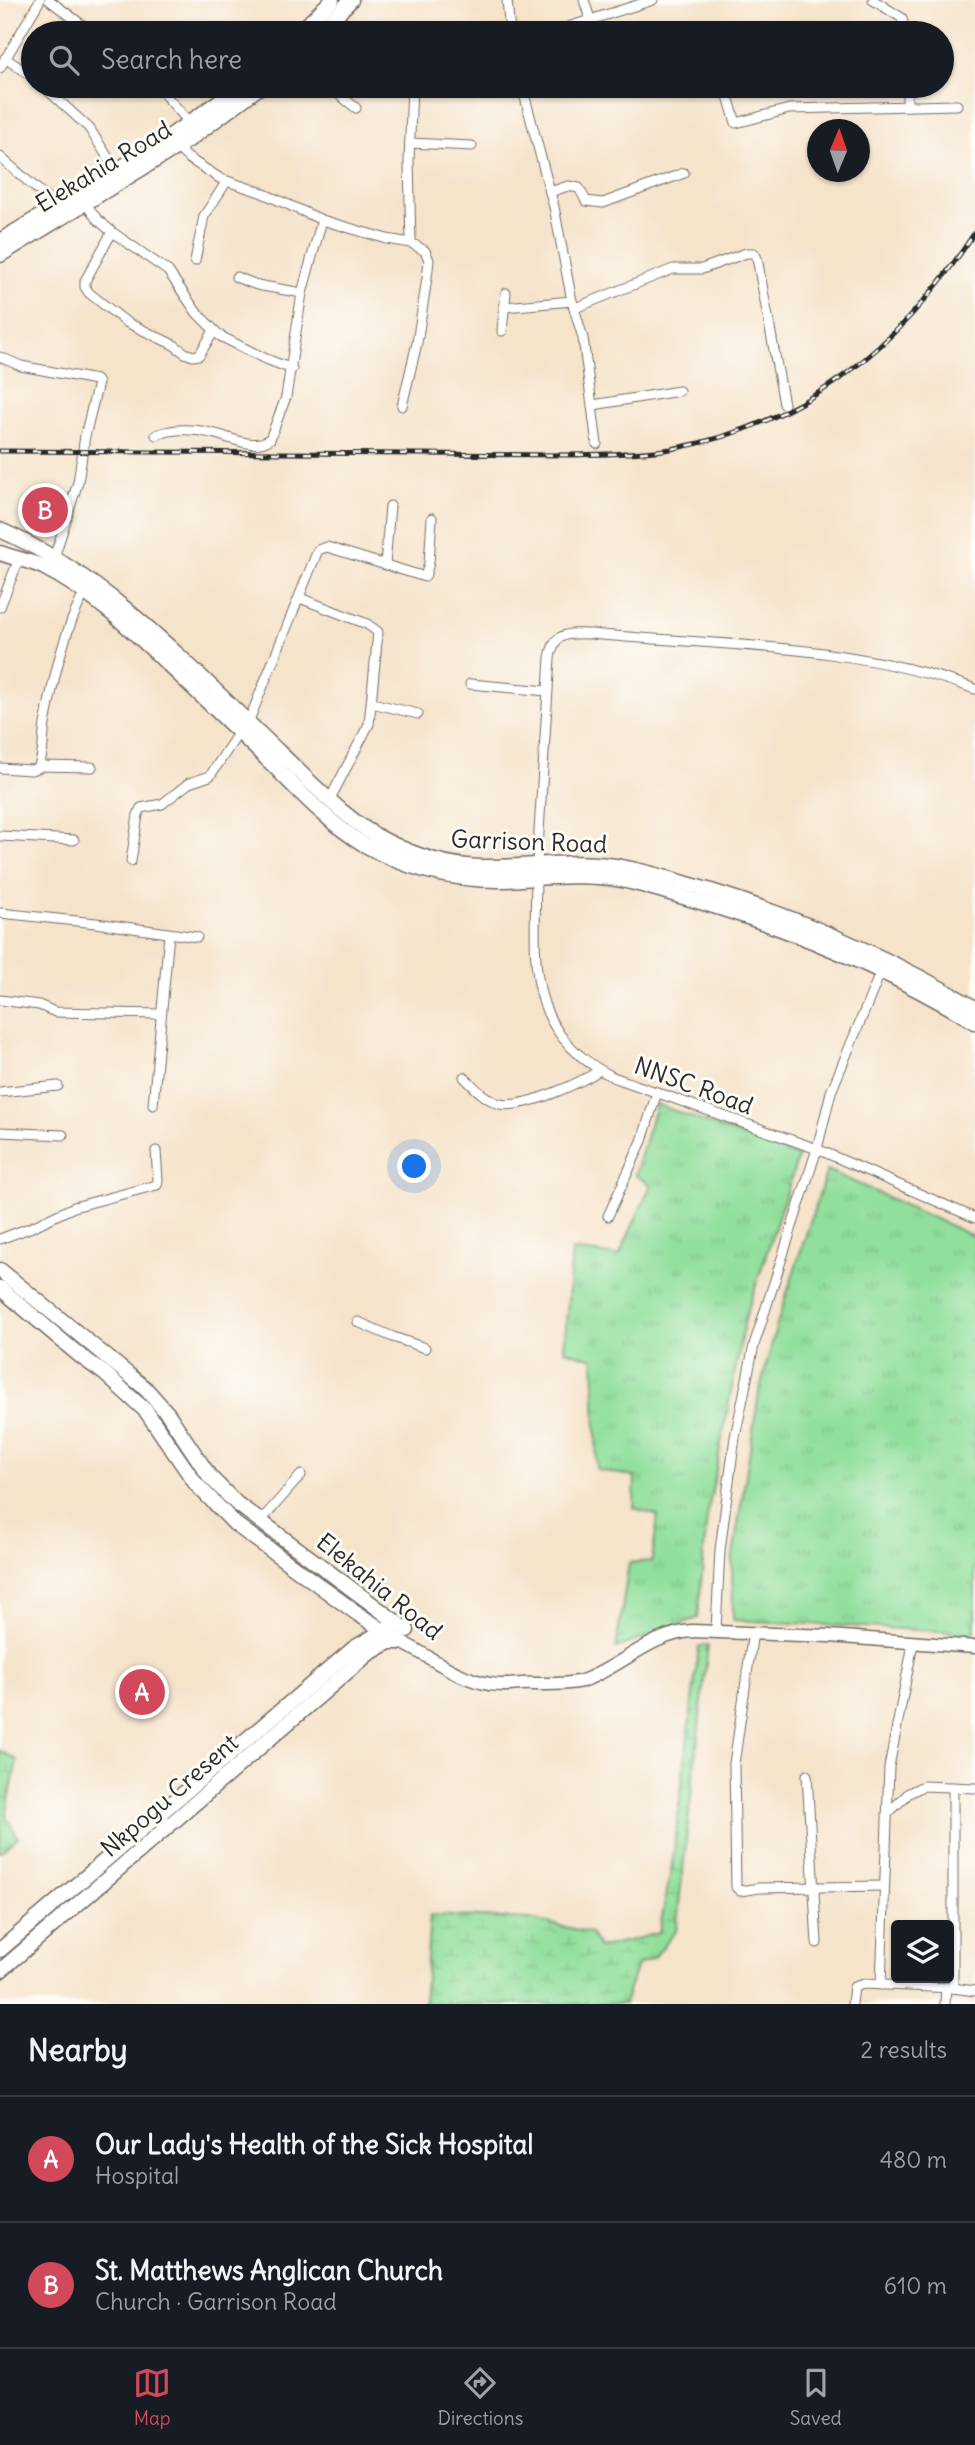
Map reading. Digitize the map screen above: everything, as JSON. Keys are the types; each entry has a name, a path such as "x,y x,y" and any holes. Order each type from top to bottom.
{"main road":[{"path":"311,21 332,0"},
{"path":"331,21 351,0"},
{"name":"Elekahia Road","path":"82,198 116,170 224,98"},
{"name":"Elekahia Road","path":"0,255 82,198 177,148 245,98"},
{"name":"Elekahia Road","path":"0,241 61,211"},
{"name":"Garrison Road","path":"0,530 80,573 129,610 330,819 346,833 381,853 418,868 456,877 505,880 537,870 596,864 651,873 769,909 859,946 915,973 975,1008"},
{"name":"Garrison Road","path":"0,553 39,566 85,592 352,818 385,841 422,856 459,865 537,870 620,880 720,908 812,941 881,971 975,1022"},
{"name":"Elekahia Road","path":"0,1270 145,1388 168,1415 211,1477 236,1503 378,1609 404,1636"},
{"name":"Elekahia Road","path":"0,1288 146,1411 196,1484 235,1524 382,1630 404,1636"},
{"path":"378,1609 382,1630"},
{"path":"358,1614 362,1630 361,1651"},
{"name":"Nkpogu Cresent","path":"0,1971 382,1630"},
{"name":"Nkpogu Cresent","path":"0,1950 361,1651 404,1636"}],"street":[{"path":"27,21 40,0"},
{"path":"49,0 77,21"},
{"path":"507,0 509,21"},
{"path":"584,0 590,19"},
{"path":"584,21 653,0"},
{"path":"873,0 903,21"},
{"path":"0,68 21,31"},
{"path":"5,58 21,69"},
{"path":"56,98 89,128 116,170"},
{"path":"168,98 190,123"},
{"path":"343,98 356,108"},
{"path":"411,243 412,98"},
{"path":"525,98 550,191 573,304 583,338 597,444"},
{"path":"728,98 737,123 789,109 957,105"},
{"path":"907,98 907,106"},
{"path":"410,143 472,146"},
{"path":"177,148 205,170 227,181 260,192 322,220 387,239 411,243 425,251 429,260 417,343 402,406"},
{"path":"0,157 61,211"},
{"path":"550,191 568,186 576,187 586,201 603,203 684,173"},
{"path":"195,261 204,216 227,181"},
{"path":"82,198 97,219 112,232 168,271 197,313 214,331 292,369"},
{"path":"156,435 166,431 186,430 214,433 246,442 267,442 286,397 302,293 322,220"},
{"path":"112,232 85,281 89,293 126,322 193,356 199,355 214,331"},
{"path":"504,307 573,304 673,269 702,269 746,253 754,253 784,404"},
{"path":"236,277 257,285 302,293"},
{"path":"502,331 506,293"},
{"path":"0,357 21,366 96,380 98,383 85,436 78,482 54,558"},
{"path":"593,405 679,391"},
{"path":"385,565 390,506"},
{"path":"131,861 141,808 162,804 189,783 210,776 244,728 318,550 322,546 420,577 427,576 432,518"},
{"path":"0,607 19,559"},
{"path":"39,766 52,688 71,623 85,592"},
{"path":"300,598 367,624 378,632 369,723 330,799"},
{"name":"NNSC Road","path":"975,689 917,671 816,652 573,634 562,636 552,647 547,691 537,870 536,964 545,1009 556,1030 571,1048 600,1070 613,1077 817,1149 975,1218"},
{"path":"470,684 547,691"},
{"path":"372,703 418,714"},
{"path":"0,768 31,770 39,766 92,767"},
{"path":"0,836 74,840"},
{"path":"0,914 96,923 197,937"},
{"path":"153,1105 169,934"},
{"path":"716,1630 720,1550 747,1377 781,1258 817,1149 831,1092 881,971"},
{"path":"0,1000 38,1005 55,1012 160,1014"},
{"path":"464,1077 491,1100 511,1104 562,1090 600,1070"},
{"path":"0,1092 58,1086"},
{"path":"608,1216 642,1141 657,1092"},
{"path":"0,1132 63,1135"},
{"path":"0,1239 74,1207 157,1185 156,1151"},
{"path":"358,1322 425,1348"},
{"path":"260,1522 301,1475"},
{"name":"Elekahia Road","path":"404,1636 435,1660 466,1677 490,1684 514,1686 568,1684 589,1678 658,1639 680,1632 716,1630 975,1647"},
{"path":"753,1632 734,1764 736,1887 740,1891 758,1888 884,1886"},
{"path":"881,1984 889,1767 913,1644"},
{"path":"807,1775 817,1942"},
{"path":"945,2004 949,1987 953,1787"},
{"path":"887,1814 915,1788 975,1788"},
{"path":"852,2004 854,1987 864,1984 949,1987 975,1991"}],"green space":[{"path":"656,1104 798,1157 745,1319 707,1517 698,1618 616,1648 629,1563 652,1561 658,1516 634,1508 635,1477 597,1470 594,1359 564,1350 572,1250 619,1256 651,1185 635,1175"},
{"path":"827,1170 975,1237 975,1633 733,1620 732,1562 759,1393 777,1324"},
{"path":"699,1646 708,1646 676,1931 654,1958 637,1965 624,2004 424,2004 430,1915 530,1919 590,1933 599,1948 659,1933 672,1865"},
{"path":"0,1751 17,1760 6,1816 18,1837 2,1852 0,1852"}],"railway":[{"path":"0,451 570,455 671,449 720,437 766,421 847,374 883,344 916,310 975,232"}],"place":[{"name":"St. Matthews Anglican Church","path":"45,510"},
{"name":"Our Lady's Health of the Sick Hospital","path":"142,1692"}]}
